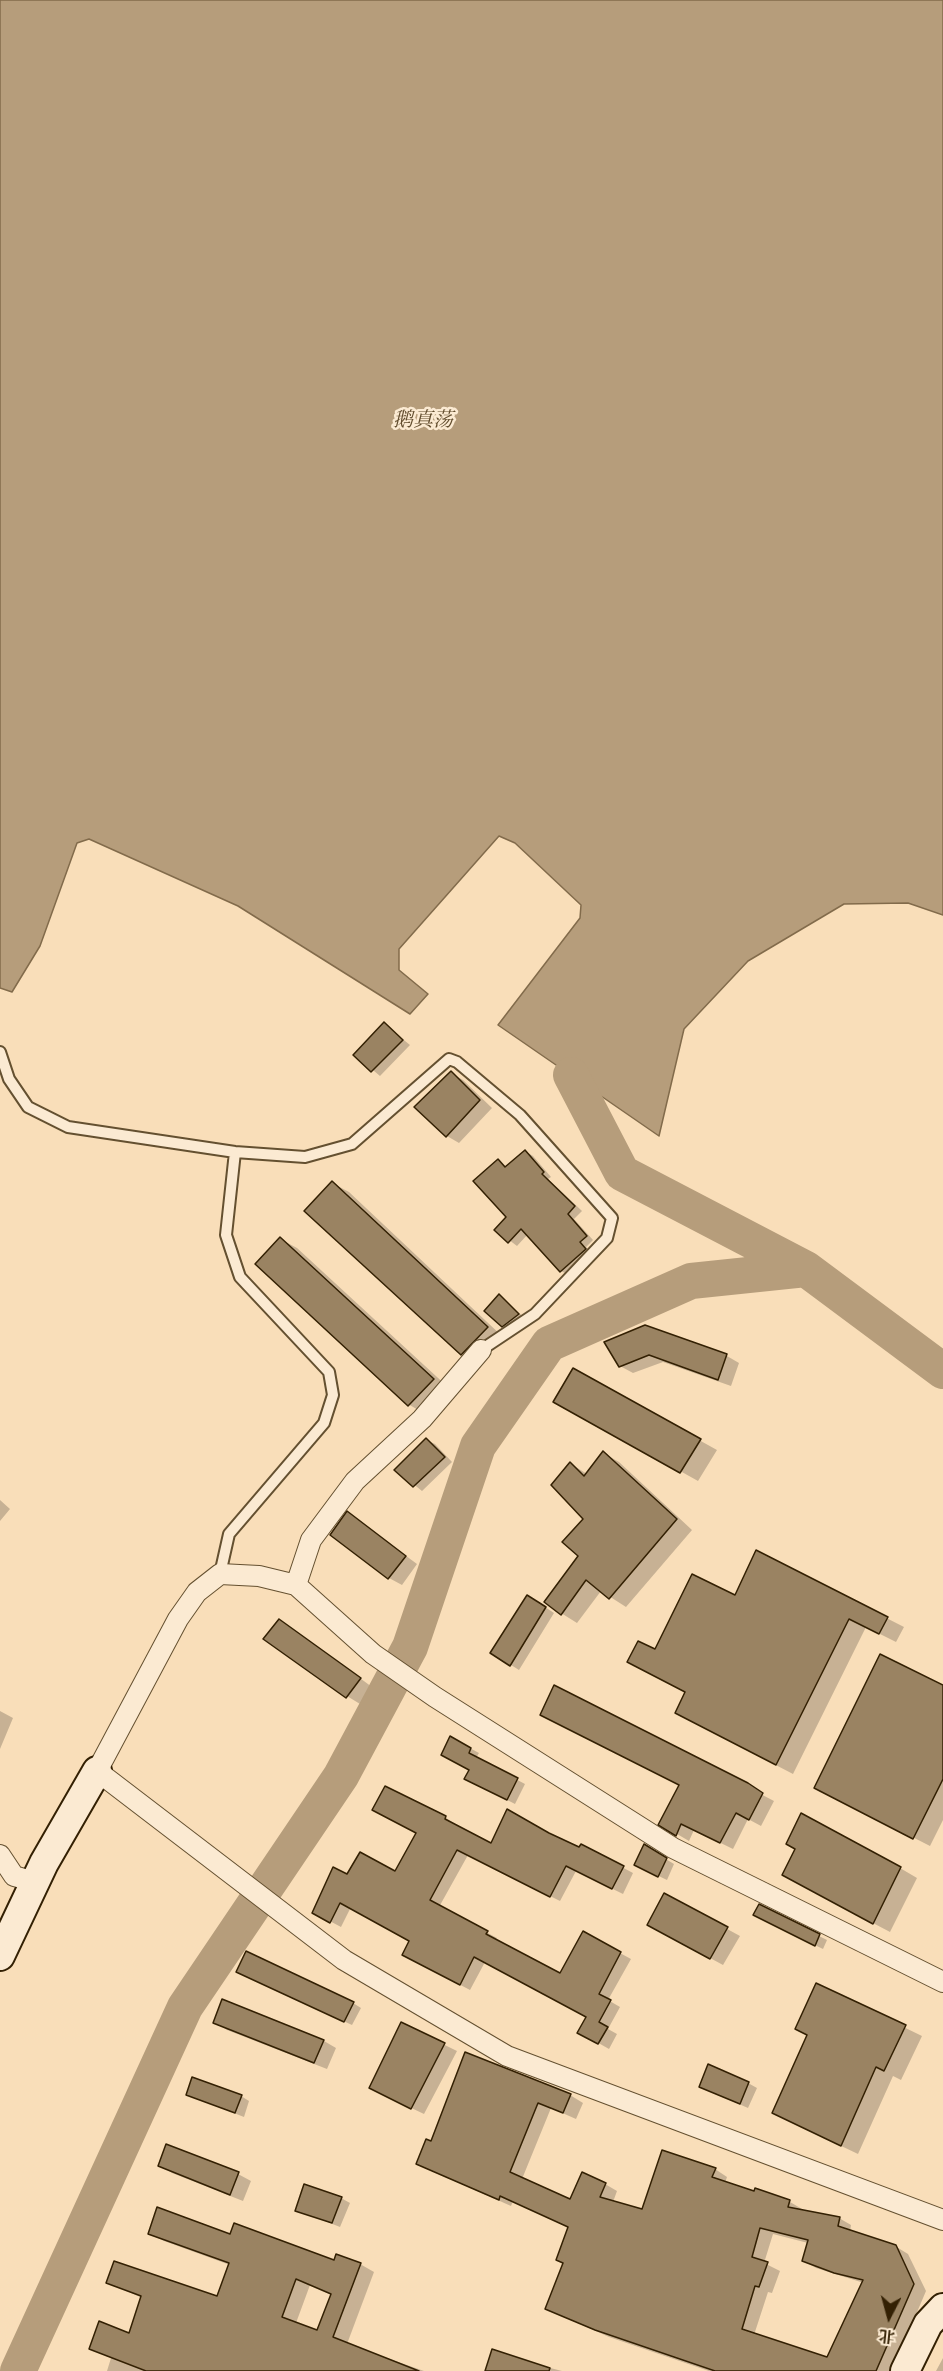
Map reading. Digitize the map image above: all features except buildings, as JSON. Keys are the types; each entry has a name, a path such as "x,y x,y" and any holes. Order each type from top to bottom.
{"street":[{"path":"296,1585 311,1540 355,1481 422,1419 481,1350"},
{"path":"0,1956 35,1882 178,1619 197,1592 220,1574 259,1576 296,1585 373,1654 435,1697 673,1848 943,1982"},
{"path":"97,1771 344,1960 507,2056 943,2220"},
{"path":"0,1855 14,1876 35,1882"},
{"path":"904,2371 928,2324 943,2308"}],"lane":[{"path":"0,1052 9,1079 28,1107 68,1127 235,1152 305,1157 352,1144 449,1059 457,1062 520,1115 612,1218 607,1238 534,1314 481,1350"},
{"path":"220,1574 229,1534 324,1423 333,1395 329,1372 240,1277 226,1235 235,1152"}],"water":[{"name":"鹅真荡","path":"0,0 943,0 943,915 908,903 844,904 748,961 684,1029 659,1136 498,1025 580,918 581,905 515,843 499,836 399,949 399,970 428,994 410,1014 238,906 89,839 77,843 40,946 12,992 0,988"}],"waterway":[{"path":"571,1075 622,1173 806,1269 943,1371"},
{"path":"18,2371 185,2007 341,1776 410,1647 478,1446 549,1344 691,1281 806,1269"}]}
